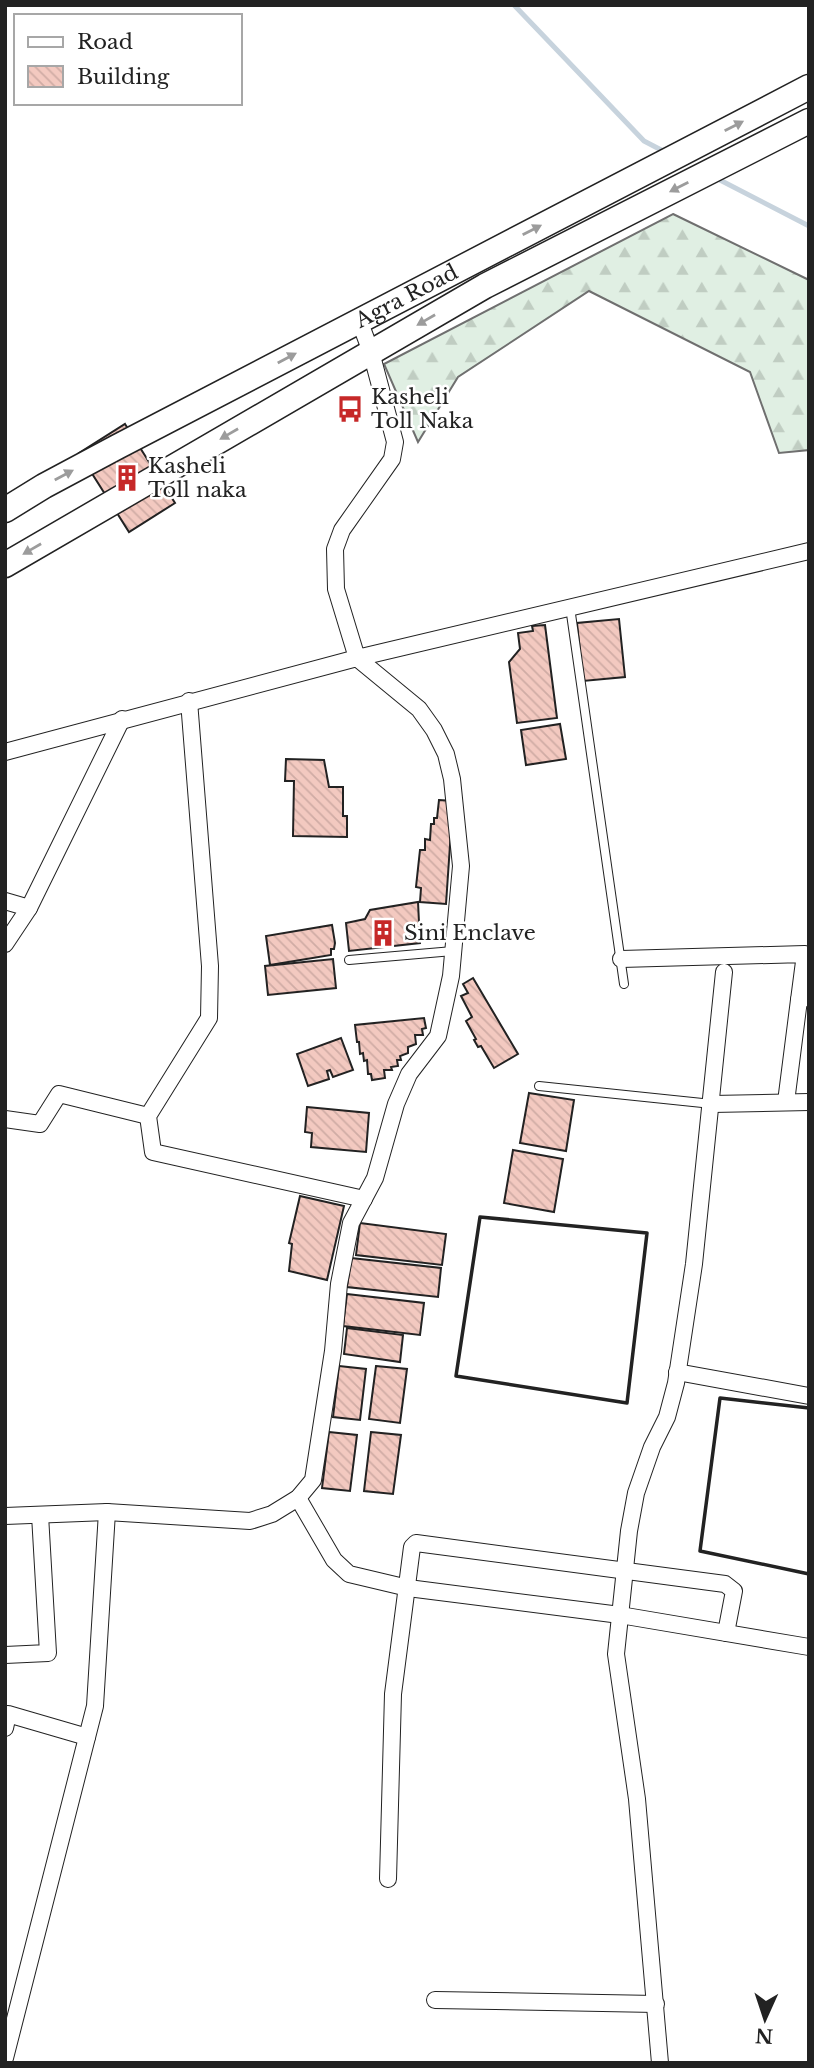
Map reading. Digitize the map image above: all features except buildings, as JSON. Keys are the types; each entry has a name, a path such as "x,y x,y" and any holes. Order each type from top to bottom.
{"highway":[{"name":"Agra Road","path":"5,510 44,486 471,261 802,91"},
{"name":"Agra Road","path":"5,565 485,286 807,122"}],"street":[{"path":"5,1516 107,1512 250,1521 272,1514 299,1498 313,1480 333,1351 339,1284 351,1223 375,1178 396,1104 409,1074 438,1035 451,976 461,866 452,779 446,754 419,709 357,658 336,589 335,549 342,530 392,458 395,443 371,352 359,320"},
{"path":"5,752 357,658 809,551"},
{"path":"189,701 210,966 209,1018 148,1116 153,1152 364,1199"},
{"path":"5,944 29,908 122,719"},
{"path":"5,901 29,908"},
{"path":"621,959 805,954 804,999 786,1102"},
{"path":"660,2063 637,1800 616,1654 636,1493 652,1447 667,1417 677,1372 694,1264 724,972"},
{"path":"5,1119 40,1124 59,1094 148,1116"},
{"path":"712,1104 809,1102"},
{"path":"677,1372 809,1395"},
{"path":"299,1498 334,1560 348,1574 408,1588 620,1615 809,1647"},
{"path":"5,2058 95,1706 107,1512"},
{"path":"5,1655 48,1653 40,1515"},
{"path":"388,1880 393,1694 412,1547 416,1543 725,1584 733,1591 726,1633"},
{"path":"5,1728 8,1714 88,1737"},
{"path":"435,2000 656,2004"}],"lane":[{"path":"570,607 624,984"},
{"path":"349,960 453,951"},
{"path":"539,1086 712,1104"}],"green space":[{"path":"673,214 809,280 809,450 779,453 750,372 589,291 458,377 418,442 384,364"}],"waterway":[{"path":"514,5 644,141 667,153"},
{"path":"716,178 809,226"}],"wall":[{"path":"480,1217 647,1233 627,1403 456,1376 480,1217"},
{"path":"809,1408 720,1398 700,1551 809,1574"}],"place":[{"name":"Kasheli Toll Naka","path":"350,409"},
{"name":"Kasheli Toll naka","path":"127,478"},
{"name":"Sini Enclave","path":"383,933"}]}
